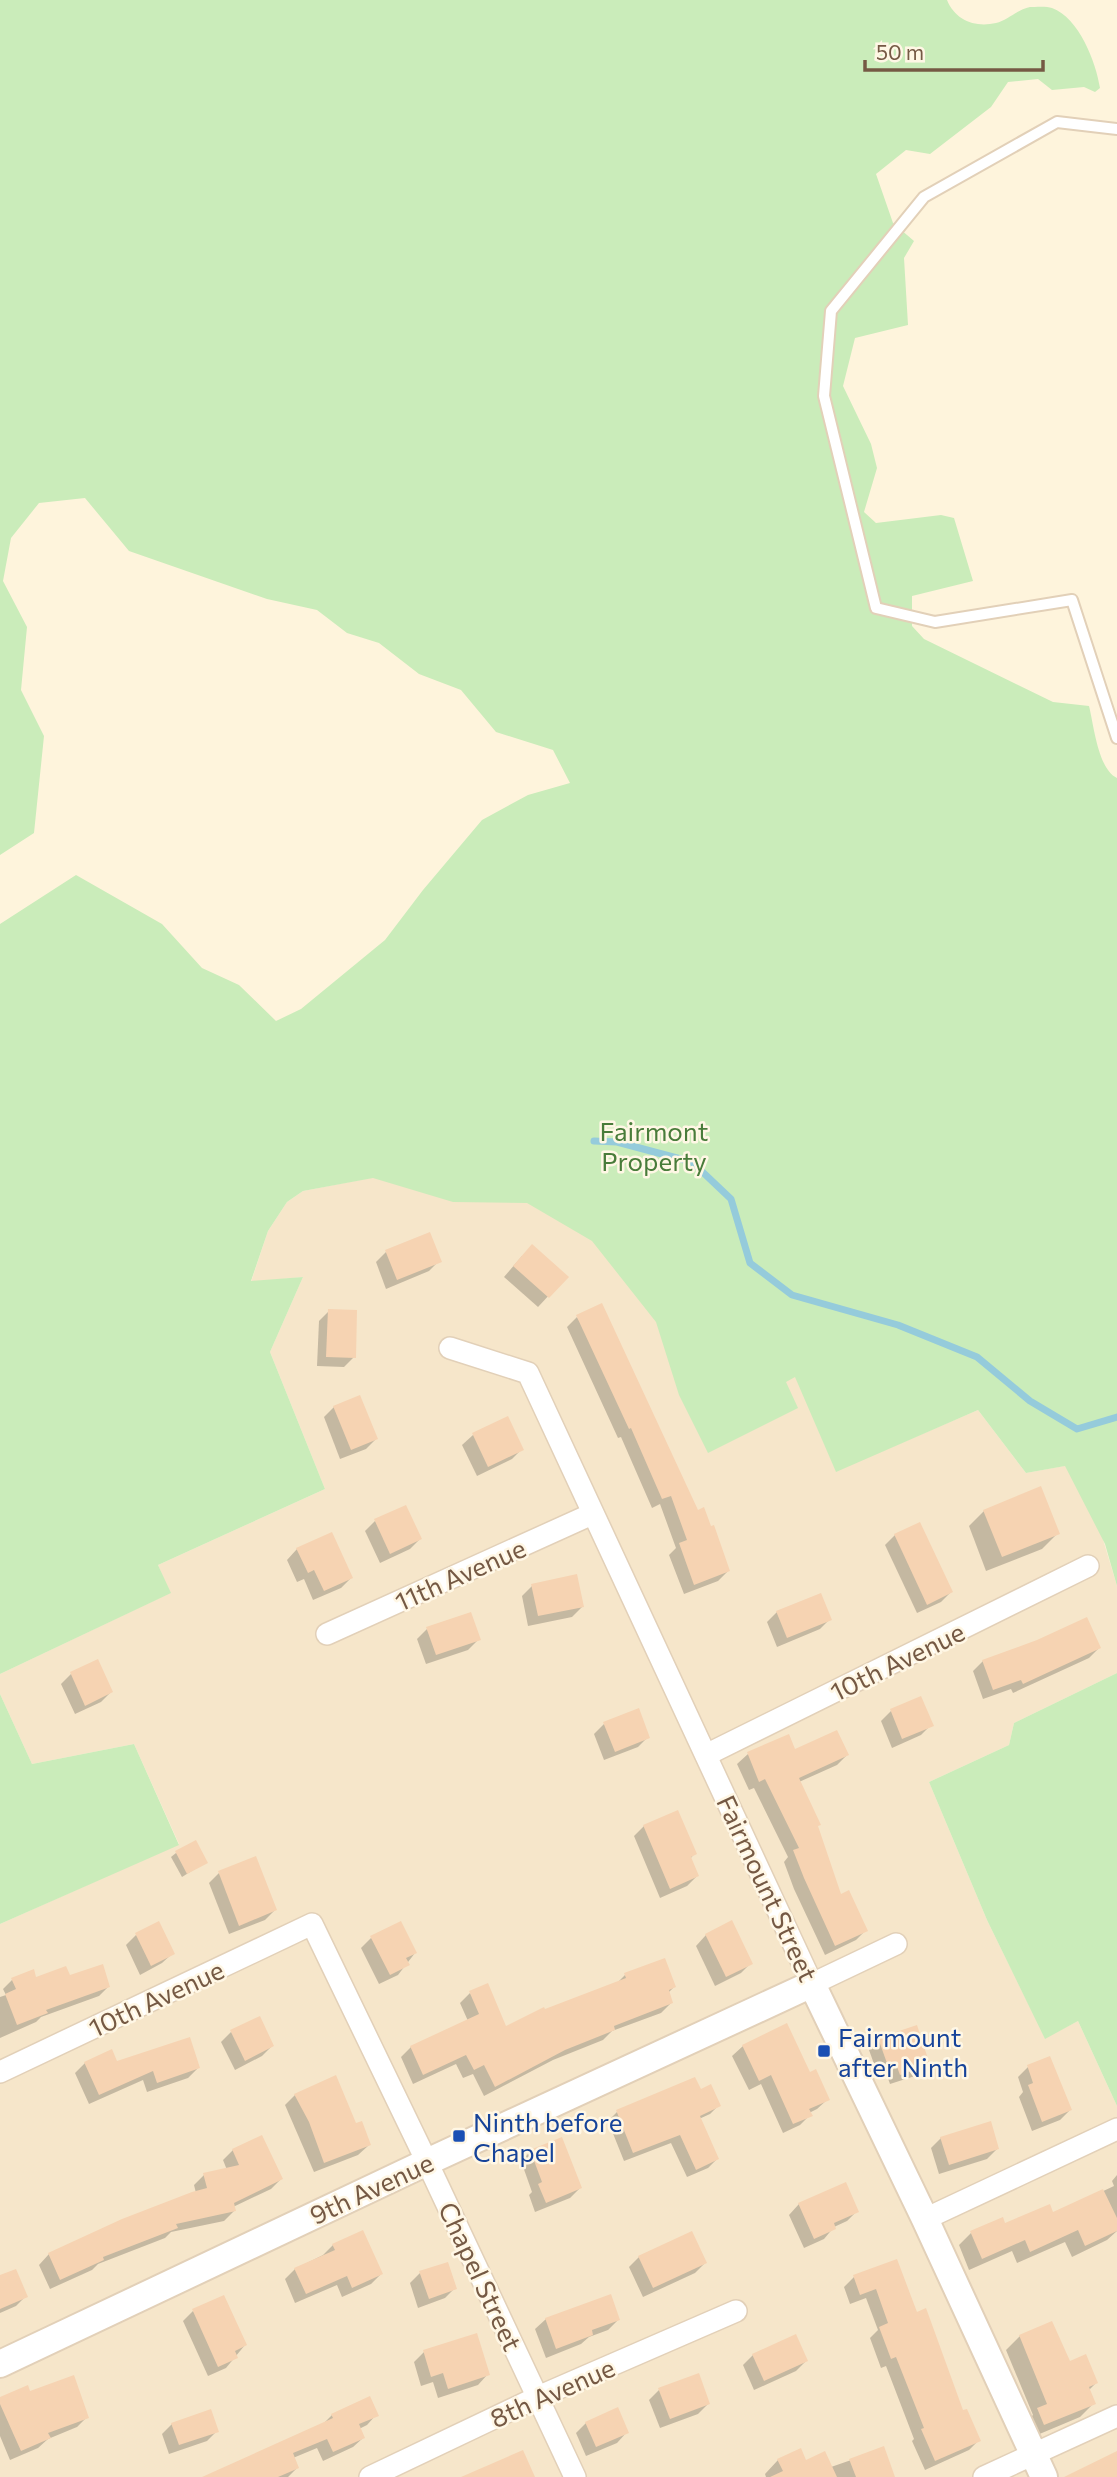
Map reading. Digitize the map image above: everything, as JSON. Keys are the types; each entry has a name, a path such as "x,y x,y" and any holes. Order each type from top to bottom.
{"street":[{"name":"Fairmount Street","path":"450,1348 528,1373 1039,2465"},
{"name":"11th Avenue","path":"327,1634 592,1514"},
{"name":"10th Avenue","path":"706,1755 1088,1566"},
{"name":"10th Avenue","path":"0,2072 312,1924"},
{"name":"Chapel Street","path":"312,1924 575,2477"},
{"name":"9th Avenue","path":"0,2364 896,1944"},
{"path":"925,2219 1117,2129"},
{"name":"8th Avenue","path":"370,2477 538,2397 736,2311"},
{"path":"984,2477 1039,2465 1117,2416"}],"lane":[{"path":"1117,129 1057,122 925,197 831,311 824,396 876,608 935,622 1072,600 1117,738"}],"shaded area":[{"path":"415,1176 600,1217 795,1375 836,1471 978,1410 1026,1473 1080,1463 1117,1586 1117,1673 1014,1723 1009,1745 929,1782 987,1920 1045,2038 1078,2021 1117,2106 1117,2477 0,2477 0,1924 179,1844 134,1744 32,1764 0,1694 0,1674 170,1593 158,1565 325,1489 270,1352 303,1277 251,1282 268,1231 287,1202 303,1191 370,1178"}],"green space":[{"name":"Fairmont Property","path":"0,0 947,0 960,17 981,24 1005,20 1030,7 1052,8 1062,13 1078,31 1085,42 1098,78 1100,88 1095,92 1084,87 1052,90 1038,79 1008,82 991,107 930,154 906,150 876,174 893,223 914,241 904,258 908,325 855,338 843,386 871,444 877,468 864,512 876,523 941,515 954,518 973,581 912,596 912,626 924,639 1053,702 1089,706 1101,757 1105,766 1117,778 1117,1586 1105,1544 1065,1466 1026,1473 978,1410 836,1472 795,1377 786,1382 798,1408 708,1453 679,1395 656,1322 592,1241 527,1203 453,1202 373,1178 303,1191 287,1202 268,1231 251,1281 303,1277 270,1352 325,1489 158,1565 171,1593 0,1674 0,924 76,875 162,924 202,968 239,985 276,1021 301,1009 385,940 482,820 528,795 570,783 553,750 496,732 461,690 419,674 379,643 347,633 317,610 267,599 129,551 85,498 39,503 11,538 3,581 27,627 21,690 44,736 34,833 0,855"},
{"path":"1117,1673 1117,2106 1078,2021 1045,2039 987,1920 929,1782 1009,1745 1014,1723"},
{"path":"0,1694 32,1764 134,1744 179,1845 0,1924"}],"building":[{"path":"430,1232 442,1262 397,1280 385,1250"},
{"path":"532,1244 569,1277 549,1298 513,1266"},
{"path":"602,1303 698,1510 704,1507 711,1526 714,1525 730,1571 694,1585 679,1543 687,1540 671,1496 662,1499 576,1315"},
{"path":"328,1309 357,1310 356,1358 326,1357"},
{"path":"360,1395 378,1439 351,1450 333,1406"},
{"path":"508,1416 524,1450 488,1467 472,1433"},
{"path":"1041,1486 1060,1534 1002,1557 983,1510"},
{"path":"406,1505 422,1539 390,1554 374,1519"},
{"path":"920,1522 953,1592 927,1605 894,1534"},
{"path":"332,1532 353,1578 324,1591 314,1570 308,1573 296,1548"},
{"path":"577,1574 584,1607 538,1616 531,1584"},
{"path":"821,1593 832,1620 787,1638 776,1611"},
{"path":"471,1612 481,1640 436,1655 426,1627"},
{"path":"1087,1617 1101,1648 1023,1684 1021,1680 993,1690 982,1660 1037,1640"},
{"path":"98,1659 113,1692 85,1706 70,1672"},
{"path":"921,1696 934,1726 902,1739 890,1709"},
{"path":"639,1708 650,1738 615,1752 603,1722"},
{"path":"837,1730 849,1755 799,1778 821,1825 818,1826 841,1894 849,1890 868,1931 835,1946 793,1850 799,1848 765,1779 759,1782 747,1752 789,1734 795,1749"},
{"path":"678,1810 697,1854 691,1857 699,1876 670,1889 643,1825"},
{"path":"196,1840 208,1863 187,1874 175,1851"},
{"path":"256,1856 277,1910 239,1926 218,1871"},
{"path":"732,1920 753,1964 726,1977 705,1934"},
{"path":"159,1921 175,1954 151,1966 135,1933"},
{"path":"401,1921 417,1953 406,1958 410,1965 390,1975 370,1936"},
{"path":"665,1958 676,1987 669,1990 673,2003 614,2026 615,2030 565,2050 495,2087 484,2065 474,2070 466,2055 423,2075 410,2046 479,2014 469,1991 488,1983 506,2026 544,2007 545,2009 626,1978 624,1973"},
{"path":"103,1964 110,1987 46,2010 48,2013 17,2025 5,1994 16,1989 11,1978 34,1969 36,1977 66,1966 70,1975"},
{"path":"260,2016 274,2046 245,2061 230,2030"},
{"path":"787,2023 810,2072 816,2069 830,2100 809,2109 813,2116 793,2124 771,2075 759,2081 742,2045"},
{"path":"917,2025 930,2065 900,2075 896,2064 888,2066 878,2038"},
{"path":"190,2037 200,2068 157,2083 153,2071 99,2095 84,2062 112,2049 117,2061"},
{"path":"1050,2056 1072,2110 1042,2122 1028,2085 1033,2083 1027,2065"},
{"path":"336,2075 356,2123 362,2121 371,2145 324,2163 309,2122 294,2094"},
{"path":"695,2077 701,2089 711,2084 721,2106 700,2116 719,2159 696,2170 680,2135 633,2153 616,2110"},
{"path":"991,2121 999,2149 949,2165 940,2137"},
{"path":"262,2135 283,2179 234,2203 236,2211 176,2224 178,2228 103,2257 104,2260 60,2280 48,2253 122,2219 207,2188 203,2173 239,2165 232,2149"},
{"path":"562,2137 582,2188 546,2203 538,2184 542,2182 530,2150"},
{"path":"846,2182 859,2212 834,2223 836,2229 814,2239 798,2203"},
{"path":"1103,2189 1117,2218 1117,2231 1085,2246 1078,2230 1030,2252 1025,2240 982,2259 970,2231 1003,2217 1005,2223 1050,2204 1053,2212"},
{"path":"363,2230 383,2274 352,2288 347,2276 306,2294 294,2268 335,2250 332,2244"},
{"path":"692,2231 707,2263 653,2288 638,2256"},
{"path":"897,2259 917,2312 926,2308 963,2410 967,2409 981,2441 935,2461 896,2357 891,2359 879,2327 888,2323 876,2289 860,2295 853,2275"},
{"path":"448,2262 457,2289 429,2299 419,2271"},
{"path":"16,2269 28,2297 0,2309 0,2275"},
{"path":"611,2294 620,2320 592,2330 593,2335 556,2349 545,2318"},
{"path":"224,2295 247,2345 235,2351 238,2358 218,2367 192,2309"},
{"path":"1052,2321 1070,2361 1086,2354 1098,2383 1089,2387 1096,2404 1044,2425 1037,2408 1047,2404 1019,2335"},
{"path":"477,2333 490,2375 448,2389 443,2373 431,2377 423,2350"},
{"path":"796,2334 808,2361 764,2381 752,2354"},
{"path":"699,2373 710,2404 670,2419 658,2388"},
{"path":"74,2375 89,2418 48,2433 51,2438 21,2451 0,2404 0,2397 28,2385 30,2391"},
{"path":"370,2396 379,2416 359,2424 365,2438 333,2452 327,2439 293,2453 299,2468 278,2477 202,2477 333,2418 331,2414"},
{"path":"618,2407 629,2433 596,2447 585,2422"},
{"path":"211,2409 219,2432 179,2445 171,2423"},
{"path":"884,2446 895,2477 856,2477 849,2459"},
{"path":"801,2448 806,2460 825,2451 837,2477 770,2477 783,2471 777,2459"},
{"path":"523,2450 535,2477 461,2477"},
{"path":"1117,2451 1117,2477 1064,2477"}],"waterway":[{"path":"594,1141 617,1142 692,1162 731,1199 750,1263 792,1295 898,1325 977,1357 1030,1401 1077,1429 1117,1417"}],"place":[{"name":"Fairmount after Ninth","path":"824,2051"},
{"name":"Ninth before Chapel","path":"459,2136"}]}
